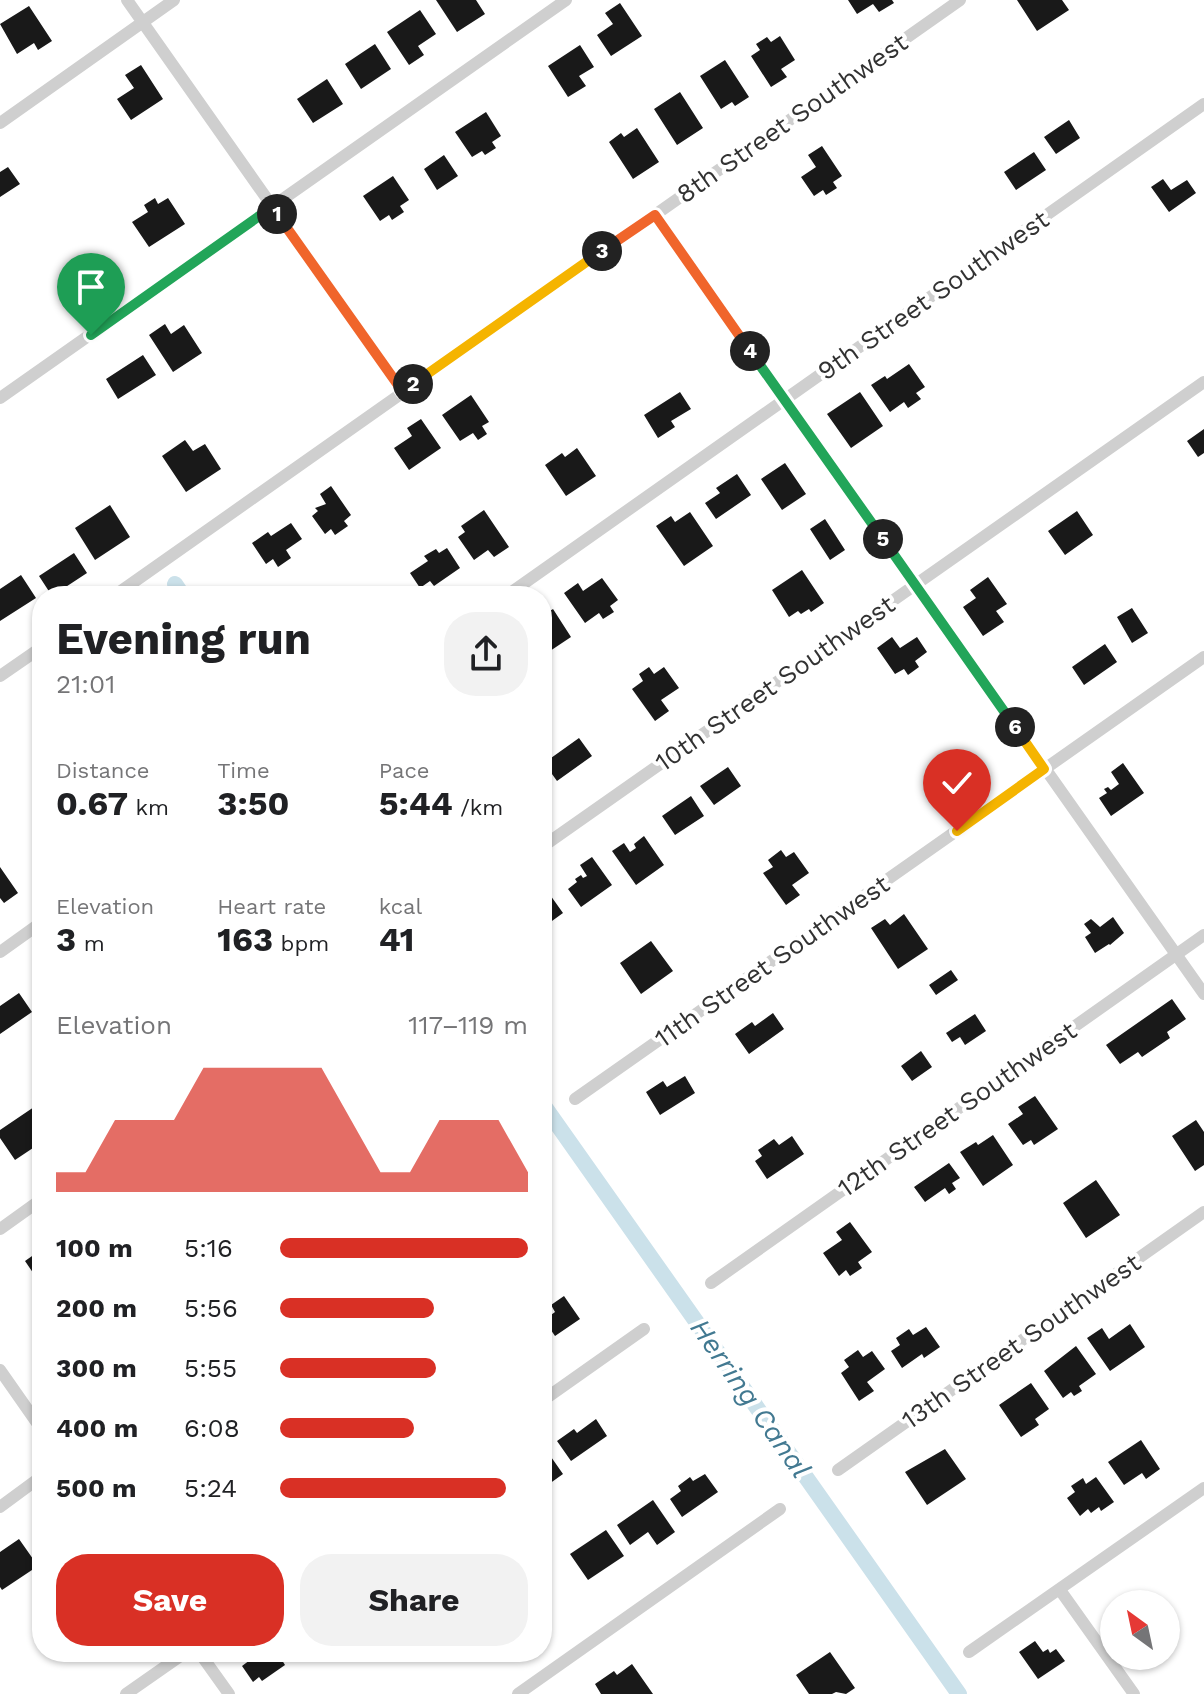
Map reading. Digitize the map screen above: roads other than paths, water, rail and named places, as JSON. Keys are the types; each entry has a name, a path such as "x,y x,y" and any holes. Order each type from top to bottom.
{"street":[{"path":"127,0 403,392"},
{"path":"0,123 174,0"},
{"path":"0,398 566,0"},
{"name":"8th Street Southwest","path":"128,586 960,0"},
{"name":"9th Street Southwest","path":"520,586 1204,104"},
{"path":"655,215 1204,994"},
{"name":"10th Street Southwest","path":"552,840 1204,382"},
{"path":"0,676 32,654"},
{"name":"11th Street Southwest","path":"575,1099 1204,657"},
{"path":"0,952 32,929"},
{"name":"12th Street Southwest","path":"711,1283 1204,935"},
{"path":"0,1229 32,1206"},
{"name":"13th Street Southwest","path":"838,1470 1204,1212"},
{"path":"552,1394 644,1329"},
{"path":"0,1370 32,1416"},
{"path":"0,1507 32,1483"},
{"path":"969,1652 1204,1488"},
{"path":"518,1694 780,1509"},
{"path":"1060,1590 1134,1694"},
{"path":"126,1694 172,1662"},
{"path":"206,1662 229,1694"}],"waterway":[{"name":"Herring Canal","path":"552,1117 959,1694"}]}
